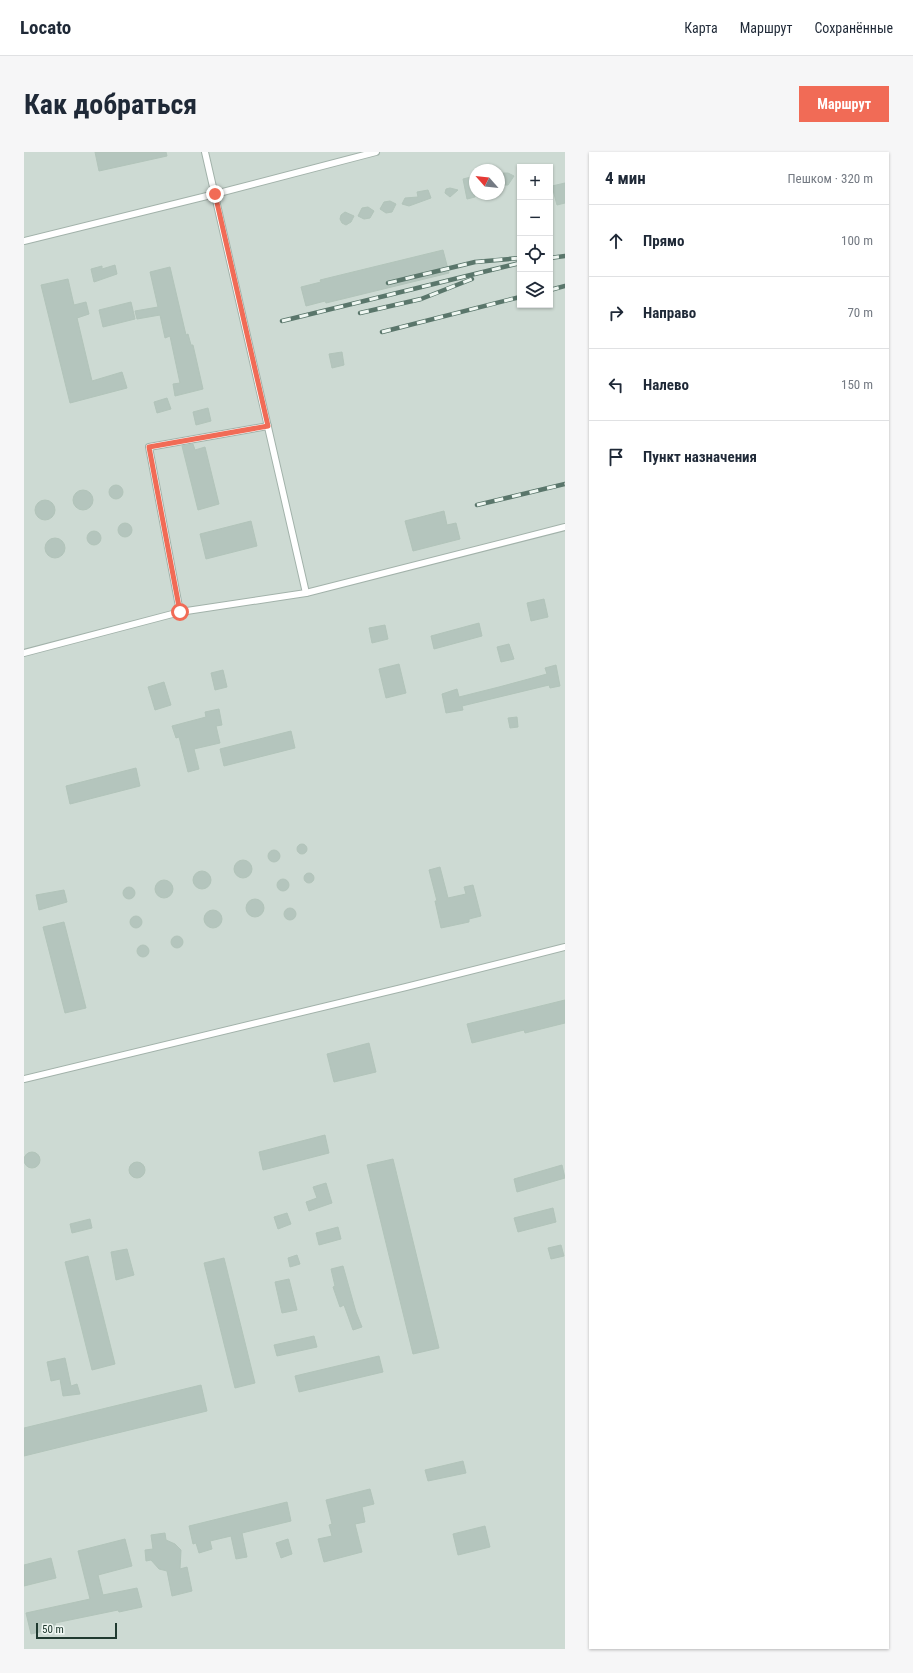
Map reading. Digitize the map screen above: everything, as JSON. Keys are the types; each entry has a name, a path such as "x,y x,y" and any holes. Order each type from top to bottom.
{"lane":[{"path":"205,152 306,593"},
{"path":"24,241 215,194 376,152"},
{"path":"180,612 149,447 268,426"},
{"path":"24,653 180,612 306,593 565,527"},
{"path":"24,1079 565,947"}],"shaded area":[{"path":"24,152 565,152 565,1649 24,1649"}],"building":[{"path":"95,152 166,152 167,156 99,171"},
{"path":"505,173 514,176 508,185 505,185"},
{"path":"469,178 469,198 467,199 463,179"},
{"path":"565,183 565,203 557,205 553,186"},
{"path":"450,188 458,190 450,197 445,193 446,189"},
{"path":"428,190 431,198 409,206 402,204 405,198 418,197 417,192"},
{"path":"390,201 396,204 392,212 386,213 380,209 384,202"},
{"path":"368,207 374,211 370,218 364,219 358,216 362,208"},
{"path":"345,212 354,216 351,222 346,225 342,223 340,219 341,215"},
{"path":"443,250 449,273 326,303 325,301 306,306 301,287 321,282 320,280"},
{"path":"115,265 117,274 94,282 91,269 102,266 102,269"},
{"path":"170,267 186,335 188,334 191,345 193,345 203,389 175,396 173,384 180,383 170,336 165,338 160,315 137,319 135,311 158,307 150,272"},
{"path":"68,279 74,305 86,302 89,314 77,318 92,381 122,372 127,388 70,403 41,285"},
{"path":"131,302 135,319 103,327 99,310"},
{"path":"342,352 344,365 332,368 329,354"},
{"path":"167,398 171,409 157,413 154,402"},
{"path":"208,408 211,421 196,425 193,412"},
{"path":"193,444 195,450 205,447 219,504 198,510 182,446"},
{"path":"113,485 119,485 123,489 123,495 119,499 113,499 109,495 109,489"},
{"path":"83,490 90,493 93,500 90,507 83,510 76,507 73,500 76,493"},
{"path":"45,500 52,503 55,510 52,517 45,520 38,517 35,510 38,503"},
{"path":"444,511 447,525 456,523 460,539 413,551 405,521"},
{"path":"251,521 257,546 206,559 200,534"},
{"path":"122,523 128,523 132,527 132,533 128,537 122,537 118,533 118,527"},
{"path":"91,531 97,531 101,535 101,541 97,545 91,545 87,541 87,535"},
{"path":"55,538 62,541 65,548 62,555 55,558 48,555 45,548 48,541"},
{"path":"544,599 548,617 531,621 527,603"},
{"path":"479,623 482,636 434,649 431,636"},
{"path":"385,625 388,639 372,643 369,628"},
{"path":"509,644 514,659 501,662 497,647"},
{"path":"399,664 406,693 386,698 379,669"},
{"path":"556,665 560,686 550,688 549,685 462,706 463,710 446,713 442,694 457,689 459,697 499,687 547,674 545,668"},
{"path":"223,670 227,687 215,690 211,673"},
{"path":"164,682 171,705 155,710 148,687"},
{"path":"219,709 222,725 216,726 220,743 194,749 199,769 188,772 179,737 176,738 172,726 206,717 205,712"},
{"path":"517,717 518,727 510,728 508,718"},
{"path":"291,731 295,748 224,766 220,749"},
{"path":"136,768 140,786 70,804 66,786"},
{"path":"300,844 304,844 306,845 306,853 300,854 297,851 297,847"},
{"path":"272,850 276,850 280,856 276,862 272,862 268,858 268,854"},
{"path":"243,860 249,863 252,869 249,875 243,878 237,875 234,869 237,863"},
{"path":"440,867 448,898 466,894 464,887 473,885 481,916 469,919 469,922 441,928 435,901 437,901 429,870"},
{"path":"202,871 208,874 211,880 208,886 202,889 196,886 193,880 196,874"},
{"path":"307,873 311,873 313,874 313,882 307,883 304,880 304,876"},
{"path":"285,879 288,880 288,890 281,891 278,890 277,883 278,880"},
{"path":"164,880 170,883 173,889 170,895 164,898 158,895 155,889 158,883"},
{"path":"131,887 134,888 134,898 127,899 124,898 123,891 124,888"},
{"path":"64,890 67,902 39,910 36,895"},
{"path":"255,899 261,902 264,908 261,914 255,917 249,914 246,908 249,902"},
{"path":"288,908 292,908 296,914 292,920 288,920 284,916 284,912"},
{"path":"213,910 219,913 222,919 219,925 213,928 207,925 204,919 207,913"},
{"path":"134,916 138,916 142,922 138,928 134,928 130,924 130,920"},
{"path":"64,922 86,1008 65,1013 43,927"},
{"path":"175,936 179,936 183,942 179,948 175,948 171,944 171,940"},
{"path":"145,945 148,946 148,956 141,957 138,956 137,949 138,946"},
{"path":"565,1000 565,1023 525,1033 524,1030 472,1043 467,1024"},
{"path":"369,1043 376,1072 334,1082 327,1054"},
{"path":"325,1135 329,1153 263,1170 259,1152"},
{"path":"32,1152 38,1154 40,1160 38,1166 32,1168 26,1166 24,1160 26,1154"},
{"path":"393,1159 439,1348 413,1354 367,1165"},
{"path":"134,1162 140,1162 145,1167 143,1176 140,1178 134,1178 129,1173 129,1167"},
{"path":"562,1165 565,1178 517,1192 514,1179"},
{"path":"326,1183 332,1203 309,1211 306,1202 317,1198 313,1187"},
{"path":"553,1208 556,1222 518,1232 514,1218"},
{"path":"287,1213 291,1224 278,1229 274,1217"},
{"path":"90,1219 92,1228 72,1233 70,1224"},
{"path":"338,1227 341,1239 319,1245 316,1233"},
{"path":"561,1245 564,1256 551,1259 548,1248"},
{"path":"127,1249 134,1275 116,1280 111,1252"},
{"path":"297,1255 300,1264 290,1267 288,1258"},
{"path":"88,1256 115,1364 92,1370 65,1262"},
{"path":"224,1258 255,1383 235,1388 204,1263"},
{"path":"343,1266 356,1312 362,1327 353,1330 344,1305 340,1307 333,1287 335,1286 331,1269"},
{"path":"289,1279 297,1310 282,1313 275,1282"},
{"path":"314,1336 317,1347 277,1356 274,1345"},
{"path":"379,1356 383,1372 299,1392 295,1376"},
{"path":"65,1358 71,1386 77,1384 80,1394 63,1396 60,1379 51,1381 47,1362"},
{"path":"201,1385 207,1411 24,1456 24,1428"},
{"path":"463,1461 466,1473 428,1481 425,1470"},
{"path":"370,1489 374,1504 362,1507 365,1522 355,1524 362,1552 324,1562 318,1539 332,1536 329,1525 332,1524 326,1500"},
{"path":"287,1502 291,1521 242,1533 247,1557 236,1559 231,1536 210,1541 212,1549 199,1553 196,1543 193,1544 189,1526"},
{"path":"485,1526 490,1547 458,1555 453,1534"},
{"path":"165,1533 166,1540 175,1544 181,1550 180,1569 187,1567 192,1591 172,1596 167,1571 159,1569 151,1560 146,1561 145,1550 153,1549 151,1535"},
{"path":"125,1539 132,1566 98,1575 103,1595 137,1588 142,1607 119,1612 118,1610 55,1623 56,1628 31,1634 26,1613 90,1599 78,1551"},
{"path":"288,1539 292,1554 281,1558 276,1543"},
{"path":"51,1558 56,1578 24,1586 24,1565"}],"railway":[{"path":"553,258 565,256"},
{"path":"388,283 475,262 517,258"},
{"path":"282,321 517,264"},
{"path":"360,313 421,299 472,279"},
{"path":"553,289 565,286"},
{"path":"382,332 517,298"},
{"path":"477,505 565,484"}],"route":[{"path":"180,612 149,447 268,426 215,194"}]}
